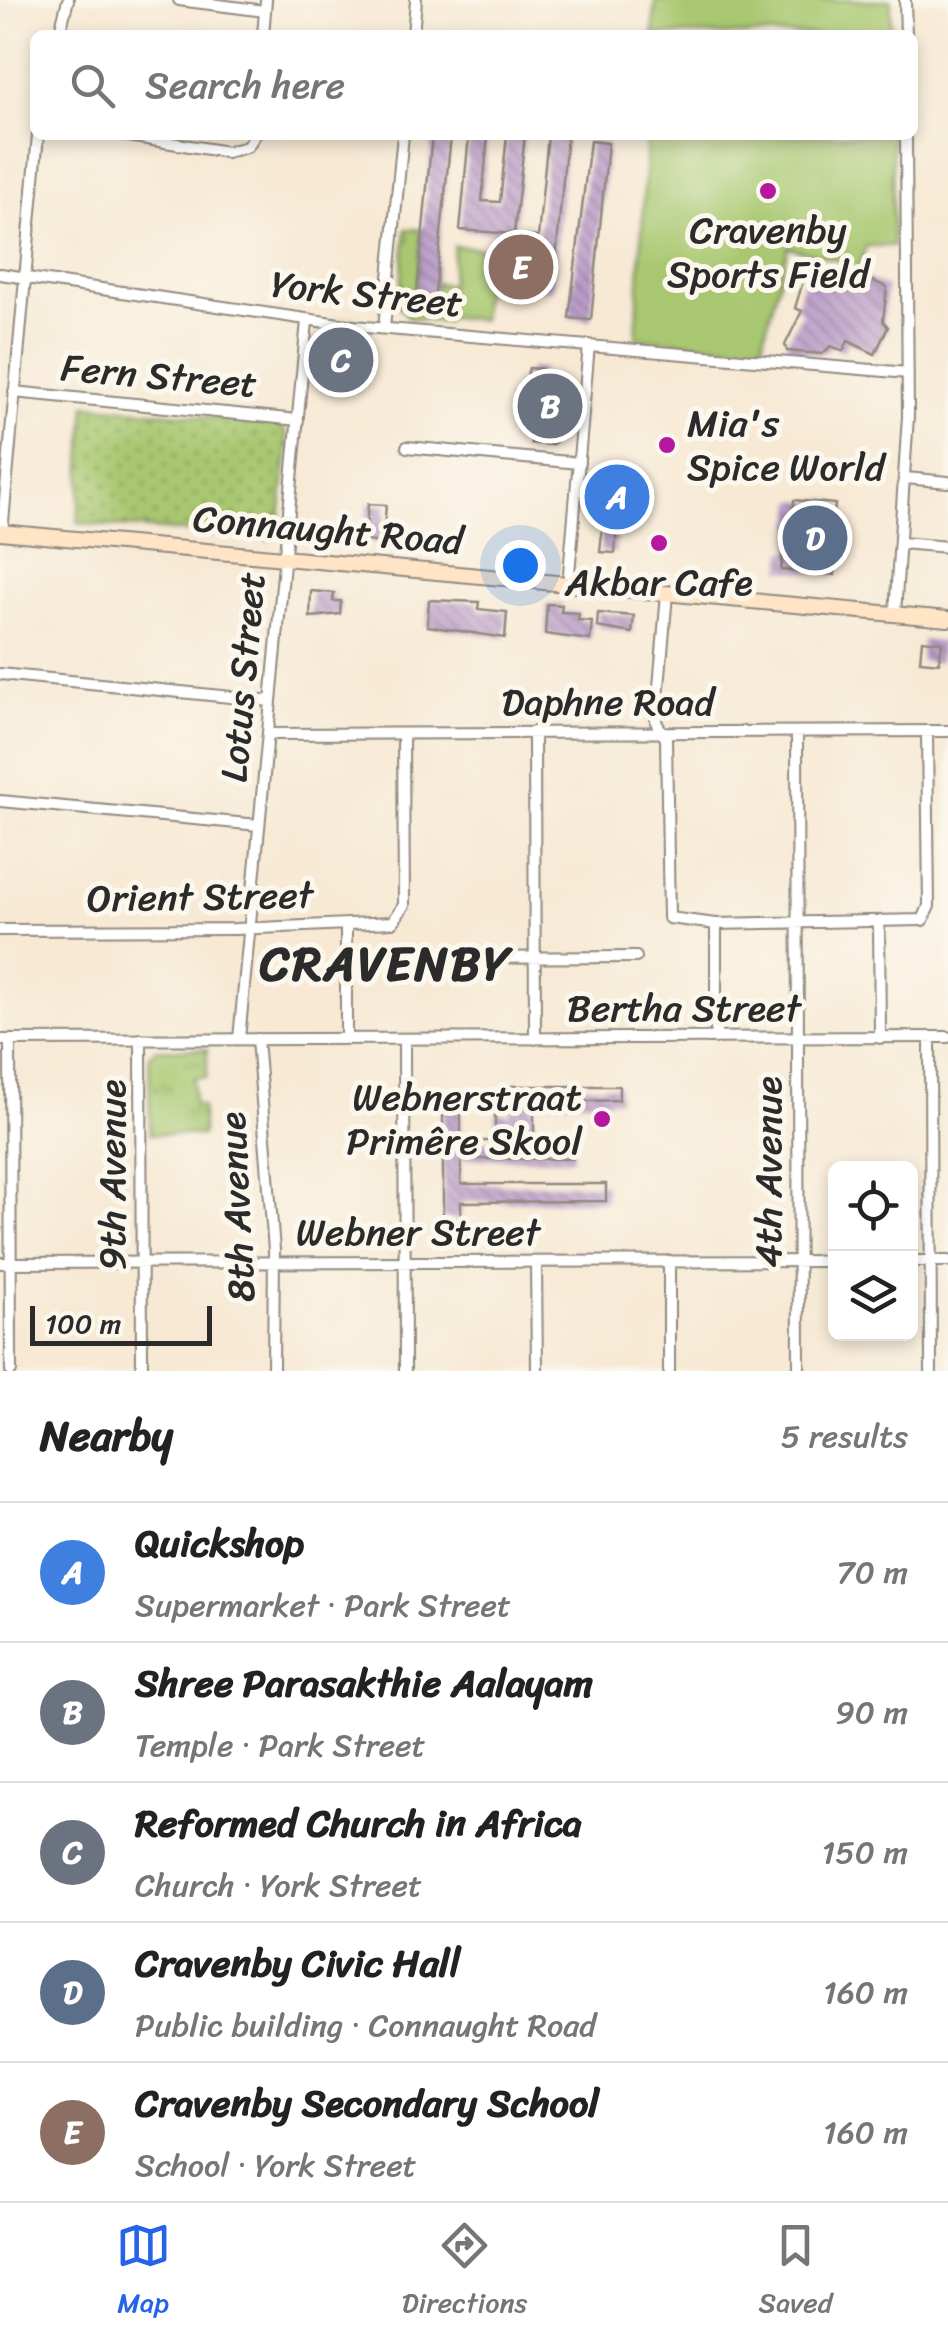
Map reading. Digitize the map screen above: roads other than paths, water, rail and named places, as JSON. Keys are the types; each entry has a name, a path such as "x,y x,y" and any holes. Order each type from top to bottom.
{"street":[{"path":"60,30 68,0"},
{"path":"179,0 266,5 264,30"},
{"path":"413,30 416,0"},
{"path":"905,0 906,30"},
{"path":"1,532 38,140"},
{"path":"153,140 227,152 247,147 251,140"},
{"path":"384,328 403,140"},
{"path":"895,614 906,478 906,140"},
{"name":"York Street","path":"0,274 308,321 908,373"},
{"name":"Lotus Street","path":"239,1039 308,321"},
{"path":"568,585 589,345"},
{"name":"Fern Street","path":"14,392 298,420"},
{"path":"407,447 579,463"},
{"path":"906,478 948,482"},
{"name":"Connaught Road","path":"1,532 948,619"},
{"path":"902,543 948,547"},
{"path":"667,594 656,722 662,732 669,918 716,924 926,918 928,731"},
{"path":"0,674 271,701"},
{"name":"Daphne Road","path":"268,734 948,731"},
{"path":"534,732 535,1038"},
{"name":"4th Avenue","path":"797,732 799,1371"},
{"name":"Orient Street","path":"0,930 346,925 399,919 404,905 403,734"},
{"path":"0,801 259,825"},
{"path":"880,922 880,1038"},
{"path":"716,924 716,1038"},
{"path":"346,925 346,1039"},
{"path":"436,958 636,957"},
{"path":"930,1038 931,1371"},
{"name":"Bertha Street","path":"5,1040 948,1038"},
{"name":"9th Avenue","path":"141,1039 142,1371"},
{"name":"8th Avenue","path":"257,1039 274,1262 274,1371"},
{"path":"404,1039 405,1371"},
{"path":"5,1040 6,1263 11,1371"},
{"path":"918,1261 948,1260"},
{"path":"668,1371 669,1261"},
{"name":"Webner Street","path":"6,1263 828,1261"},
{"path":"536,1262 536,1371"}],"place":[{"name":"Cravenby Sports Field","path":"768,191"},
{"name":"Cravenby Secondary School","path":"521,267"},
{"name":"Reformed Church in Africa","path":"341,360"},
{"name":"Shree Parasakthie Aalayam","path":"550,406"},
{"name":"Mia's Spice World","path":"667,445"},
{"name":"Quickshop","path":"617,497"},
{"name":"Cravenby Civic Hall","path":"815,538"},
{"name":"Akbar Cafe","path":"659,543"},
{"name":"Webnerstraat Primêre Skool","path":"602,1119"}],"district":[{"name":"CRAVENBY","path":"386,963"}]}
